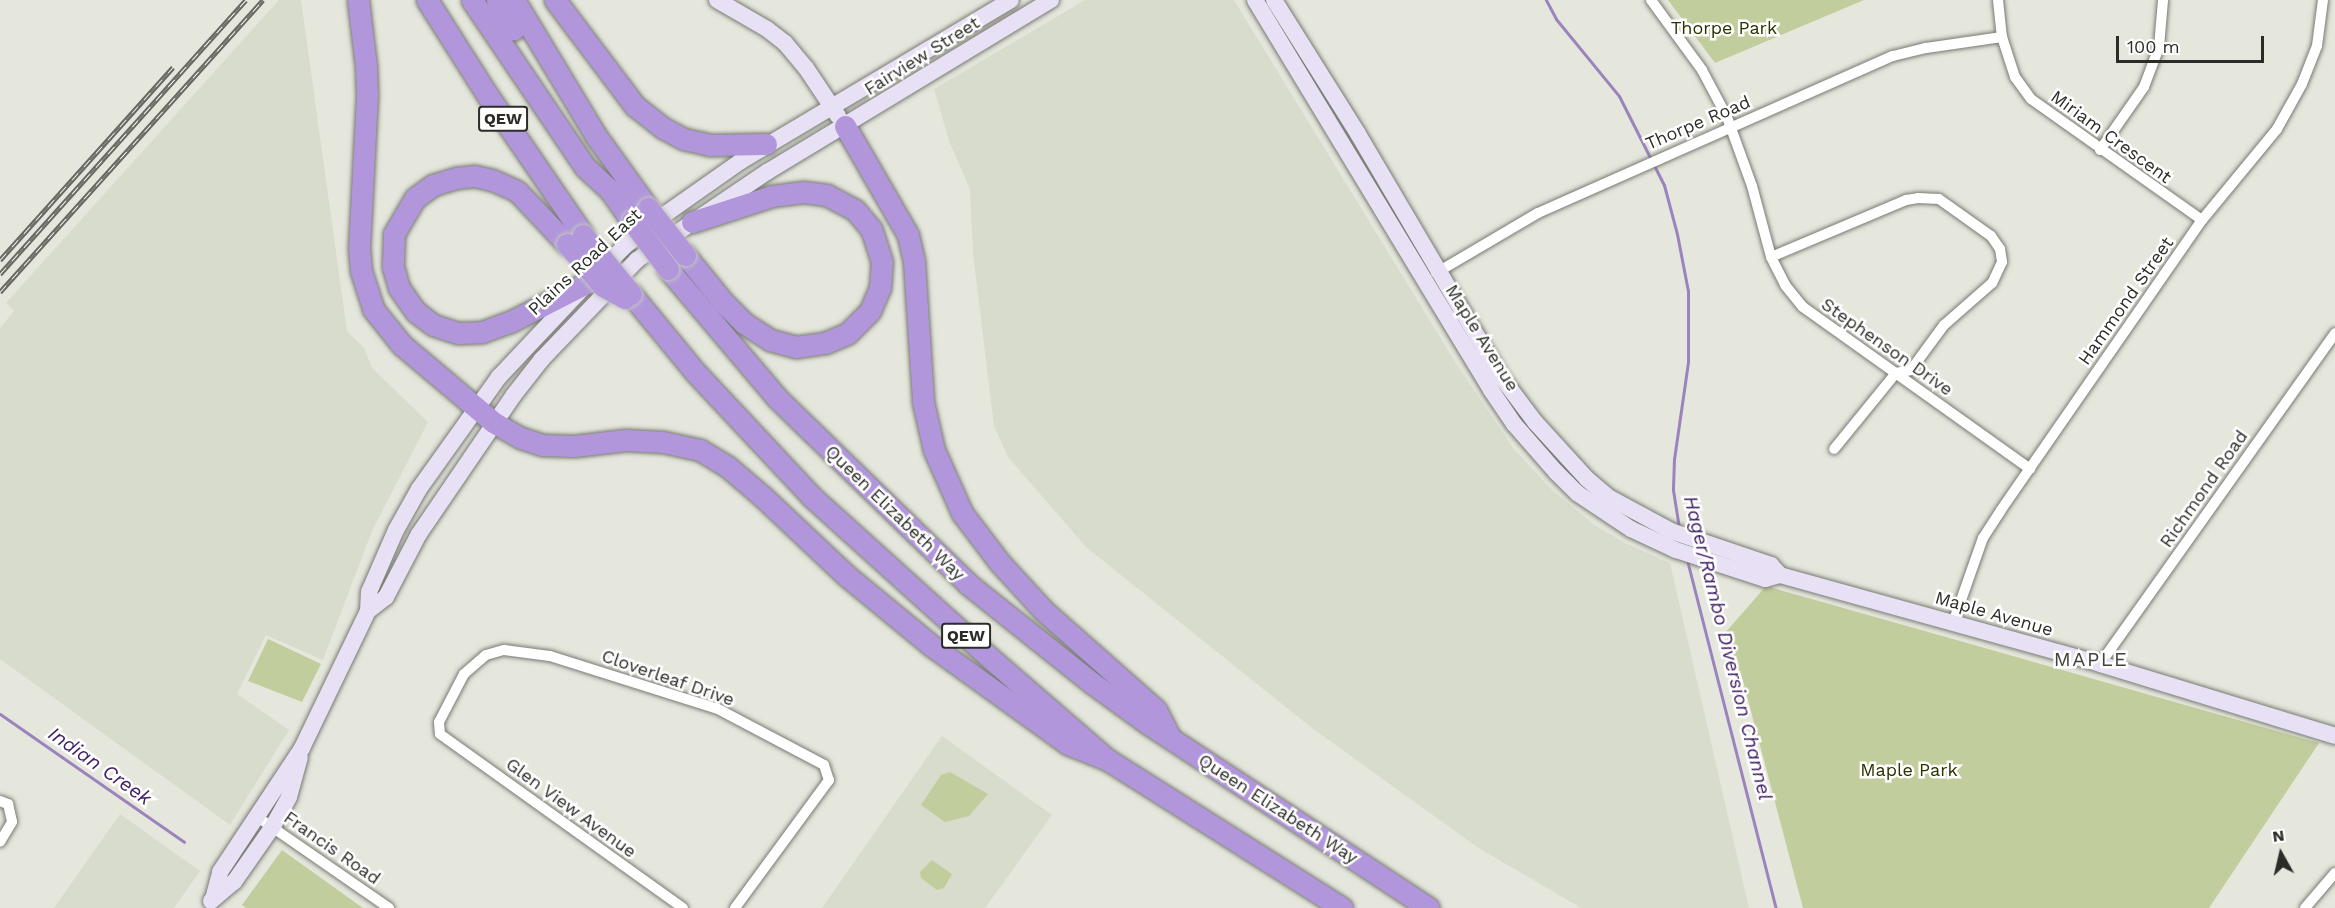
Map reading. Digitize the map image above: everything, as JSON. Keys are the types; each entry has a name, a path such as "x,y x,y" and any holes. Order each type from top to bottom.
{"highway":[{"path":"358,0 367,86 359,248 364,287 373,309 402,345 486,416 521,438 542,445 574,446 626,440 663,442 700,450 728,467 847,576 932,646 1068,744 1108,760"},
{"name":"QEW","path":"427,0 575,240 812,497 997,664 1108,760 1342,908"},
{"name":"Queen Elizabeth Way","path":"472,0 585,167 640,215 668,269 777,398 968,584 1092,683 1170,738 1430,908"},
{"path":"496,0 594,157 610,190"},
{"path":"514,0 596,136 640,215 685,255 723,302 744,323 770,340 796,347 825,344 848,333 870,311 880,288 882,262 872,229 855,210 827,195 804,192 772,196 692,222"},
{"path":"555,0 635,106 663,128 684,139 709,145 766,144"},
{"path":"845,126 908,235 914,261 923,402 934,450 962,513 1000,563 1044,610 1156,710 1170,738"},
{"path":"575,240 517,191 492,180 474,176 456,178 433,185 415,198 394,234 393,267 399,288 416,312 433,325 458,333 482,332 510,322 588,282"}],"main road":[{"path":"717,0 767,29 785,43 806,68 845,126"},
{"name":"Fairview Street","path":"832,107 1011,0"},
{"name":"Fairview Street","path":"845,126 1051,0"},
{"name":"Maple Avenue","path":"1255,0 1422,279 1514,424 1556,472 1577,493 1631,529 1695,559 1765,579 1780,574"},
{"name":"Maple Avenue","path":"1274,0 1440,271 1502,378 1535,422 1587,479 1641,516 1671,531 1771,565 1780,574 2100,664 2335,736"},
{"name":"Plains Road East","path":"368,611 386,597 486,416 499,377 533,339 625,246 667,213 766,144 832,107"},
{"name":"Plains Road East","path":"210,903 220,872 302,748 368,611 369,592 396,530 419,489 486,416 638,260 767,172 845,126"},
{"name":"Plains Road East","path":"210,903 234,882 273,826 289,797 302,748"}],"street":[{"name":"Stephenson Drive","path":"1651,0 1702,70 1731,129 1752,186 1771,256 1785,285 1803,307 2030,469"},
{"name":"Miriam Crescent","path":"1998,0 2002,37 2015,77 2031,99 2202,220"},
{"path":"2100,150 2144,87 2159,47 2163,0"},
{"name":"Hammond Street","path":"1953,623 1983,538 2202,220 2277,129 2302,84 2317,46 2323,0"},
{"name":"Thorpe Road","path":"1422,279 1440,271 1538,213 1637,167 1731,129 1893,56 2002,37"},
{"path":"1771,256 1906,200 1918,198 1939,200 1991,236 2001,249 2002,262 1992,283 1944,324 1911,370 1896,373 1834,449"},
{"name":"Richmond Road","path":"2100,664 2335,333"},
{"name":"Cloverleaf Drive","path":"440,734 439,722 464,674 486,655 504,650 550,656 718,709 824,765 829,780 735,908"},
{"name":"Glen View Avenue","path":"440,734 683,908"},
{"path":"0,801 8,804 12,822 0,842"},
{"name":"Francis Road","path":"256,816 389,908"},
{"path":"2305,908 2335,873"}],"shaded area":[{"path":"279,0 301,0 347,331 364,348 372,368 428,422 372,531 323,660 266,635 237,694 289,730 230,825 0,659 0,328 14,311 6,303"},
{"path":"1085,0 1234,0 1457,365 1513,448 1552,490 1596,526 1627,544 1670,563 1749,908 1581,908 1477,847 1312,728 1086,547 1008,457 994,426 973,254 970,189 949,141 934,89"},
{"path":"942,736 1052,815 985,908 822,908"},
{"path":"120,814 200,871 174,908 54,908"}],"green space":[{"name":"Thorpe Park","path":"1668,0 1864,0 1715,63"},
{"name":"Maple Park","path":"1766,586 2319,743 2209,908 1803,908 1743,681 1725,633"},
{"path":"268,639 321,664 302,702 248,681"},
{"path":"950,772 988,794 969,816 945,822 921,805 941,775"},
{"path":"282,850 363,908 246,908 242,905"},
{"path":"932,860 952,874 944,888 937,890 921,878 920,872"}],"waterway":[{"name":"Hager/Rambo Diversion Channel","path":"1546,0 1556,19 1619,96 1664,185 1677,234 1688,291 1688,362 1674,459 1673,490 1679,528"},
{"name":"Hager/Rambo Diversion Channel","path":"1687,560 1776,908"},
{"name":"Indian Creek","path":"0,714 184,842"}],"railway":[{"path":"0,274 246,0"},
{"path":"0,292 263,0"},
{"path":"0,260 173,67"}],"district":[{"name":"MAPLE","path":"2091,659"}]}
